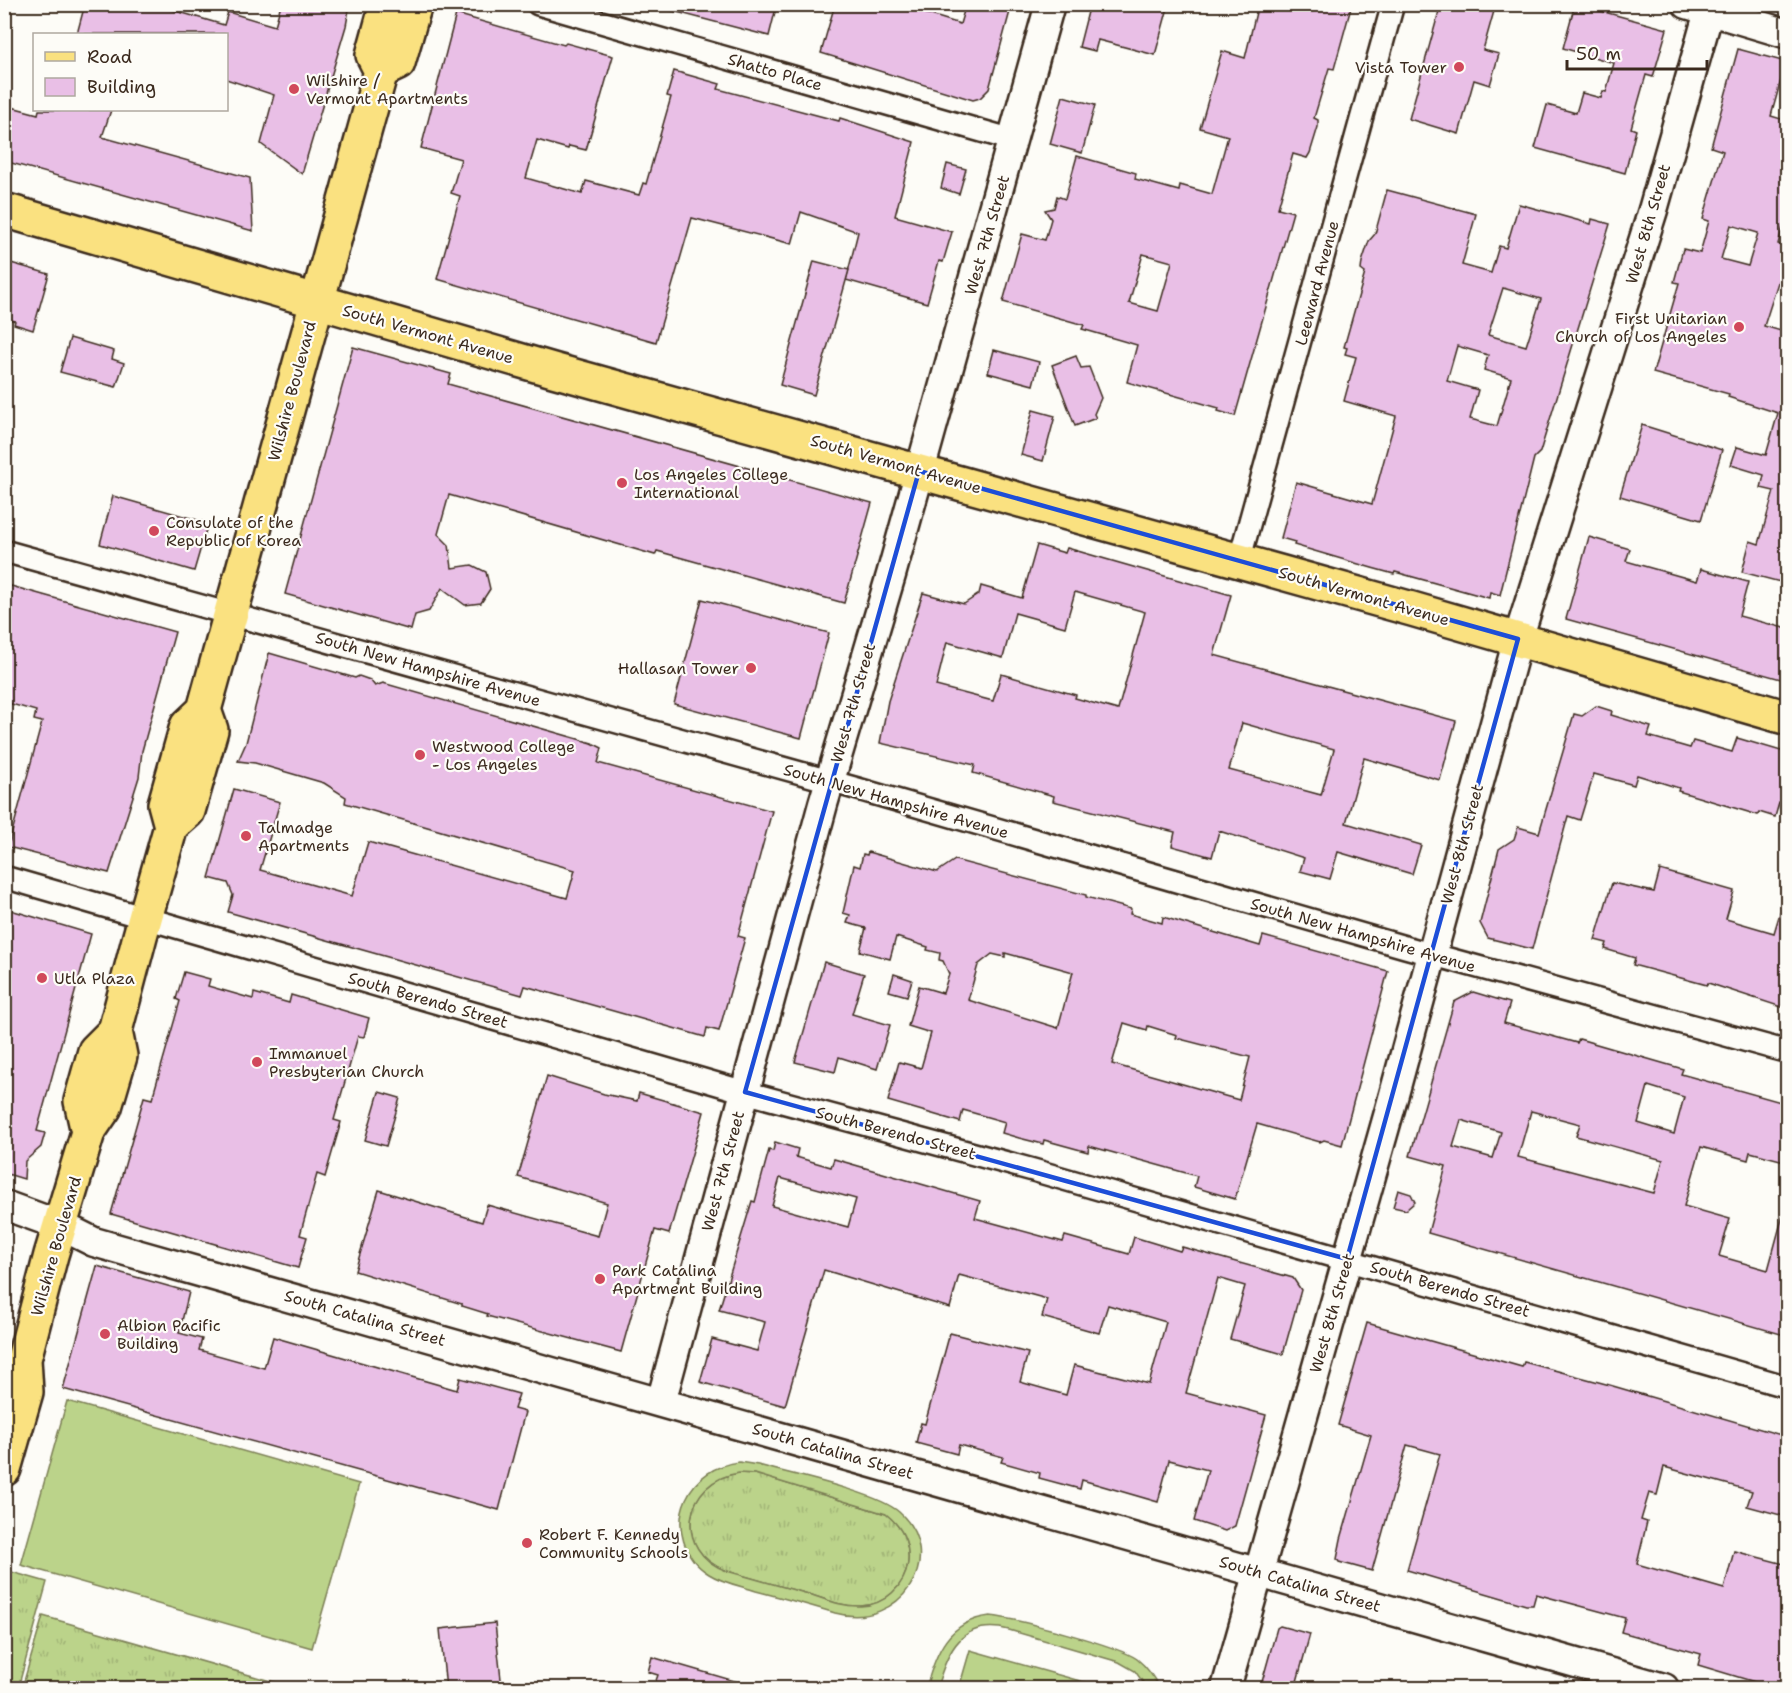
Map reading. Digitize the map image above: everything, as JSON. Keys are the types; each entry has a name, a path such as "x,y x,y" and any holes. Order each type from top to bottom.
{"main road":[{"name":"Wilshire Boulevard","path":"4,1469 26,1392 24,1359 51,1255 62,1226 88,1132 81,1101 95,1051 115,1030 146,919 171,826 165,804 187,726 204,710 381,71 373,55 387,4"},
{"path":"381,71 398,63 416,4"},
{"name":"South Vermont Avenue","path":"4,210 553,370 1518,639 1788,718"},
{"name":"Wilshire Boulevard","path":"4,1385 24,1359"}],"street":[{"name":"Shatto Place","path":"538,4 1013,140"},
{"name":"West 7th Street","path":"661,1402 830,782 1050,4"},
{"name":"Leeward Avenue","path":"1239,561 1393,4"},
{"path":"1702,7 1788,34"},
{"name":"West 8th Street","path":"1226,1689 1433,955 1518,639 1653,210 1702,7"},
{"name":"South New Hampshire Avenue","path":"4,551 830,782 1433,955 1788,1052"},
{"name":"South Berendo Street","path":"4,877 745,1092 1034,1170 1788,1387"},
{"name":"South Catalina Street","path":"4,1205 62,1226 94,1242 1664,1689"}],"highlighted area":[{"path":"919,471 1518,639 1347,1259 745,1092"}],"green space":[{"path":"67,1401 359,1484 312,1648 21,1565"},
{"path":"739,1462 758,1465 832,1484 872,1497 899,1512 913,1530 919,1549 918,1568 910,1586 897,1601 879,1611 858,1616 835,1613 726,1582 700,1568 688,1551 681,1531 683,1509 690,1491 701,1478 715,1469","holes":["739,1473 755,1474 886,1514 900,1530 908,1549 906,1571 898,1586 886,1598 878,1602 861,1606 848,1605 727,1571 709,1562 698,1549 692,1533 691,1518 696,1502 706,1489 720,1478"]},
{"path":"739,1473 755,1474 886,1514 900,1530 908,1549 908,1563 903,1579 892,1593 878,1602 861,1606 848,1605 727,1571 709,1562 698,1549 692,1533 691,1518 696,1502 706,1489 720,1478"},
{"path":"8,1571 47,1582 18,1688 5,1688 4,1586"},
{"path":"43,1616 295,1688 22,1688"},
{"path":"990,1616 1066,1633 1110,1647 1137,1659 1144,1665 1159,1688 1147,1688 1135,1671 1119,1662 1009,1630 993,1628 968,1633 959,1641 946,1662 937,1688 926,1688 934,1662 946,1640 954,1631 976,1619"},
{"path":"970,1650 1105,1688 959,1688"}],"building":[{"name":"Wilshire / Vermont Apartments","path":"85,4 152,4 224,25 228,12 275,26 281,4 350,4 346,26 302,174 261,144 274,95 228,80 228,33 77,33"},
{"path":"666,4 777,4 769,36 665,9"},
{"path":"835,4 895,4 960,24 966,4 1012,4 989,89 980,98 973,100 821,53"},
{"path":"1090,4 1169,4 1155,55 1098,40 1095,51 1079,47"},
{"path":"1258,4 1352,4 1334,69 1329,68 1314,118 1318,120 1318,127 1310,153 1307,158 1293,154 1278,208 1293,212 1235,416 1218,411 1219,408 1127,382 1137,345 1082,329 1084,325 1003,302 1022,234 1045,240 1051,219 1045,210 1054,208 1057,196 1065,199 1077,156 1136,173 1135,179 1179,191 1180,185 1212,194 1228,136 1200,128 1222,51 1245,58","holes":["1143,254 1172,262 1158,311 1129,303"]},
{"name":"Vista Tower","path":"1441,4 1496,4 1483,50 1499,54 1490,85 1474,80 1459,134 1409,119"},
{"path":"1575,4 1667,29 1653,77 1646,75 1631,128 1636,130 1625,173 1535,148 1547,105 1576,113 1582,93 1601,98 1603,91 1606,92 1614,63 1563,48"},
{"path":"456,14 564,45 566,43 613,56 586,150 569,146 568,149 537,140 526,178 582,194 586,181 639,195 643,183 646,184 671,97 667,96 674,71 720,84 718,89 839,121 840,118 914,142 895,216 952,232 943,262 939,261 927,303 846,280 858,232 801,212 792,244 692,218 656,342 437,279 460,196 451,193 461,159 421,148"},
{"path":"1738,49 1786,62 1771,116 1788,121 1788,210 1778,244 1788,247 1788,251 1764,326 1788,333 1788,584 1742,572 1750,541 1759,544 1774,491 1761,488 1764,475 1731,465 1737,447 1766,455 1778,413 1728,397 1729,394 1653,373 1679,283 1674,282 1683,249 1700,253 1709,221 1703,219 1723,151 1711,147","holes":["1731,225 1758,233 1748,266 1721,259"]},
{"path":"1063,96 1095,105 1082,153 1050,144"},
{"path":"4,105 38,114 39,111 111,111 102,137 250,178 253,231 4,161"},
{"path":"947,164 966,169 959,194 941,188"},
{"path":"1387,190 1476,214 1462,265 1491,273 1499,246 1506,248 1519,204 1591,224 1592,219 1610,224 1540,452 1534,458 1500,595 1490,592 1489,598 1395,572 1394,574 1294,545 1295,542 1281,538 1296,482 1372,504 1396,416 1344,401 1356,357 1345,354 1347,348 1344,347 1365,273 1361,270 1362,262 1369,241 1375,234","holes":["1503,288 1541,299 1526,346 1488,335","1457,346 1488,355 1484,370 1511,378 1497,426 1470,419 1478,390 1447,381"]},
{"path":"4,261 49,274 33,330 4,318"},
{"path":"814,261 849,270 814,395 780,385"},
{"path":"70,338 114,351 112,359 124,363 116,387 60,372"},
{"name":"Los Angeles College International","path":"353,347 451,374 448,384 872,503 844,603 657,551 655,555 449,495 438,534 449,545 452,568 472,565 486,572 490,589 481,603 465,605 442,588 429,611 415,615 411,630 285,594"},
{"path":"994,350 1039,362 1033,385 988,373"},
{"path":"1076,356 1081,368 1089,367 1101,398 1094,414 1096,418 1075,426 1052,365"},
{"path":"1033,410 1055,416 1043,461 1021,455"},
{"path":"1642,425 1722,450 1701,520 1620,496"},
{"name":"Consulate of the Republic of Korea","path":"113,496 208,523 194,571 100,544"},
{"path":"1589,537 1630,549 1626,561 1697,581 1701,569 1748,582 1739,616 1788,629 1788,681 1566,619"},
{"path":"1037,545 1065,553 1067,548 1231,595 1214,655 1456,721 1440,780 1364,758 1346,823 1421,845 1412,874 1338,852 1330,879 1300,871 1304,858 1219,831 1212,857 1172,846 1175,832 1053,801 1054,796 973,773 975,765 880,743 888,701 923,593 964,604 979,594 981,586 1022,598","holes":["1075,592 1145,612 1118,710 1075,698 1076,695 1001,674 993,701 936,686 947,642 1003,658 1015,613 1065,627","1242,723 1334,749 1321,795 1229,770"]},
{"path":"4,584 175,632 142,751 139,777 109,873 8,847 42,722 34,720 36,711 4,702"},
{"name":"Hallasan Tower","path":"702,599 829,633 801,738 674,704"},
{"path":"269,653 355,678 359,676 370,680 375,686 383,683 592,743 602,748 598,763 772,811 738,936 745,938 719,1031 707,1028 705,1037 525,986 522,995 228,912 233,895 228,883 209,878 234,789 280,802 260,870 352,896 368,842 567,898 575,870 345,803 346,797 324,783 255,763 238,761 246,743"},
{"path":"1596,706 1612,711 1611,715 1651,727 1648,736 1690,748 1693,741 1732,752 1737,738 1788,753 1788,805 1779,803 1775,817 1759,812 1758,815 1678,791 1679,788 1637,775 1634,785 1594,774 1580,820 1568,816 1532,949 1488,938 1480,923 1499,849 1514,839 1518,827 1539,833 1574,714 1582,716"},
{"path":"868,852 937,872 955,860 1086,895 1086,897 1131,909 1130,914 1162,923 1163,917 1260,946 1263,936 1388,971 1342,1145 1324,1140 1320,1142 1257,1124 1235,1199 1194,1187 1197,1176 1089,1146 1088,1152 1044,1140 1043,1144 1019,1138 1002,1133 1005,1122 963,1110 960,1122 888,1101 899,1062 921,1068 931,1033 908,1026 919,986 943,993 949,974 943,961 939,960 940,953 896,937 890,959 860,951 866,928 847,923 850,915 843,913 854,865 860,867 863,854 867,855","holes":["1005,953 1073,972 1058,1028 968,1000 978,965 992,954 1005,957","1124,1023 1147,1030 1148,1026 1177,1035 1176,1038 1250,1057 1239,1100 1112,1064"]},
{"path":"1660,870 1734,891 1726,919 1774,933 1783,903 1788,903 1788,1009 1708,983 1707,985 1633,965 1635,958 1605,949 1607,943 1595,940 1612,883 1654,892"},
{"path":"4,908 91,934 37,1131 45,1133 41,1147 25,1161 24,1179 4,1173"},
{"path":"824,962 864,974 852,1014 890,1025 877,1069 839,1057 835,1072 795,1062"},
{"path":"184,972 210,979 208,986 253,999 254,993 289,1003 291,995 369,1018 364,1037 358,1036 334,1120 341,1122 325,1177 317,1174 300,1235 307,1237 298,1268 111,1214 144,1097 152,1099 180,1001 176,999"},
{"path":"894,974 912,980 907,996 889,991"},
{"path":"1473,992 1510,1003 1504,1023 1577,1043 1579,1039 1683,1069 1681,1074 1788,1104 1788,1162 1750,1152 1748,1160 1701,1147 1684,1206 1730,1219 1719,1256 1768,1270 1783,1215 1788,1215 1788,1336 1428,1233 1446,1166 1410,1156 1454,1002","holes":["1648,1086 1684,1097 1674,1134 1638,1123","1531,1111 1580,1124 1576,1136 1663,1160 1654,1193 1518,1157","1461,1120 1501,1132 1493,1158 1453,1147"]},
{"path":"547,1076 604,1094 637,1101 639,1093 704,1112 669,1234 655,1230 621,1352 487,1316 488,1314 462,1306 462,1304 355,1271 379,1190 482,1222 487,1205 598,1236 607,1203 518,1177"},
{"path":"379,1092 400,1098 386,1146 365,1140"},
{"path":"775,1142 798,1149 796,1157 831,1167 834,1159 980,1201 975,1218 1063,1242 1065,1236 1129,1254 1134,1237 1180,1251 1182,1247 1293,1278 1301,1290 1283,1354 1230,1339 1245,1286 1218,1278 1186,1393 1266,1415 1235,1526 1225,1531 1194,1521 1208,1470 1169,1460 1158,1502 1082,1480 1080,1489 1039,1478 1040,1473 1001,1462 1003,1457 959,1445 957,1454 916,1443 921,1423 925,1424 950,1333 1028,1353 1020,1382 1066,1395 1074,1365 1149,1384 1166,1322 1108,1305 1099,1333 1042,1317 1047,1299 959,1275 950,1308 824,1270 785,1406 700,1382 712,1339 757,1351 765,1322 719,1310 752,1201 755,1202 769,1150 773,1151","holes":["780,1178 856,1199 848,1227 772,1206"]},
{"path":"1398,1190 1411,1194 1415,1202 1406,1210 1393,1207"},
{"path":"97,1266 189,1292 179,1333 202,1339 199,1350 264,1368 273,1337 457,1390 460,1378 519,1394 514,1409 525,1412 499,1510 63,1389"},
{"path":"1367,1323 1522,1367 1524,1362 1606,1384 1788,1437 1788,1517 1747,1506 1752,1491 1664,1467 1657,1495 1649,1493 1641,1520 1647,1522 1637,1564 1724,1589 1734,1551 1788,1565 1788,1662 1780,1689 1754,1685 1755,1682 1698,1665 1701,1654 1621,1632 1625,1618 1536,1594 1533,1605 1526,1605 1407,1570 1440,1454 1407,1445 1372,1571 1339,1562 1337,1559 1341,1539 1371,1435 1338,1425"},
{"path":"495,1623 502,1689 446,1689 440,1629"},
{"path":"1280,1626 1310,1634 1295,1689 1260,1689 1277,1628"},
{"path":"652,1657 745,1684 745,1689 653,1689 658,1675 648,1672"}],"place":[{"name":"Vista Tower","path":"1459,67"},
{"name":"Wilshire / Vermont Apartments","path":"294,89"},
{"name":"First Unitarian Church of Los Angeles","path":"1739,327"},
{"name":"Los Angeles College International","path":"622,483"},
{"name":"Consulate of the Republic of Korea","path":"154,531"},
{"name":"Hallasan Tower","path":"751,668"},
{"name":"Westwood College - Los Angeles","path":"420,755"},
{"name":"Talmadge Apartments","path":"246,836"},
{"name":"Utla Plaza","path":"42,978"},
{"name":"Immanuel Presbyterian Church","path":"257,1062"},
{"name":"Park Catalina Apartment Building","path":"600,1279"},
{"name":"Albion Pacific Building","path":"105,1334"},
{"name":"Robert F. Kennedy Community Schools","path":"527,1543"}]}
